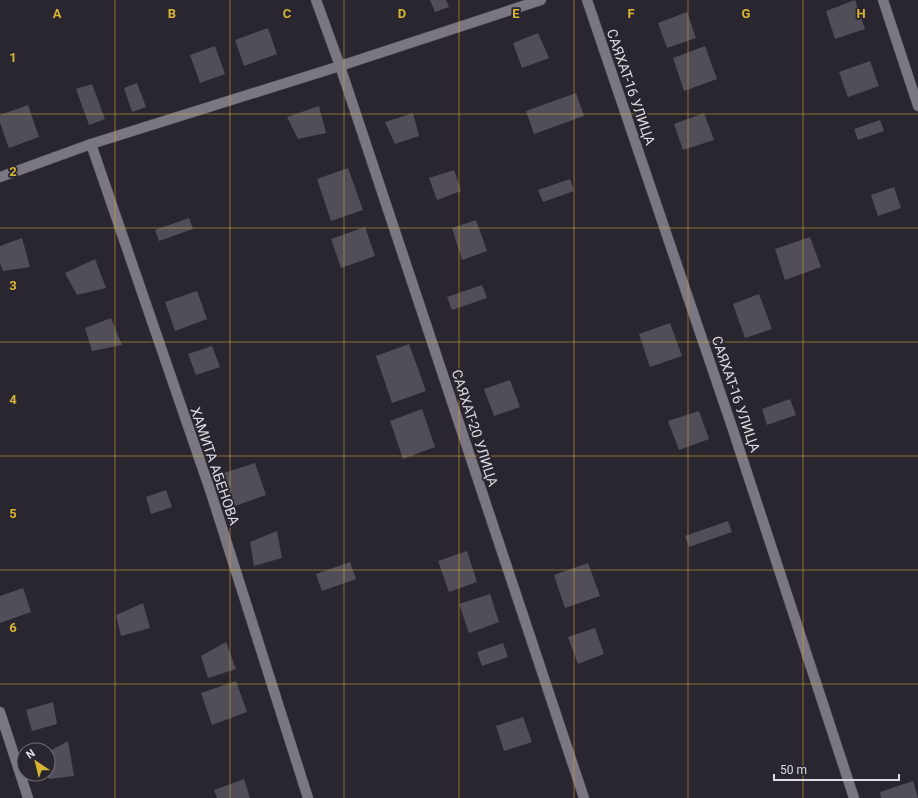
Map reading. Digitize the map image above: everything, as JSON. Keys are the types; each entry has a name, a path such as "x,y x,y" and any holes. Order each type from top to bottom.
{"street":[{"name":"САЯХАТ-20 УЛИЦА","path":"316,0 340,66 584,798"},
{"path":"0,177 91,144 340,66 541,0"},
{"name":"САЯХАТ-16 УЛИЦА","path":"587,0 729,416 854,798"},
{"path":"883,0 918,106"},
{"name":"ХАМИТА АБЕНОВА","path":"91,144 210,493 308,798"},
{"path":"0,712 28,798"}],"building":[{"path":"430,0 446,0 449,7 435,12"},
{"path":"855,0 865,29 835,39 826,11"},
{"path":"687,12 696,38 667,48 658,23"},
{"path":"268,28 277,54 244,66 235,40"},
{"path":"538,33 549,58 522,68 513,43"},
{"path":"215,46 225,74 200,83 190,55"},
{"path":"705,46 717,79 684,91 673,58"},
{"path":"870,61 879,86 848,97 839,72"},
{"path":"137,83 146,107 132,112 124,88"},
{"path":"92,84 105,119 89,125 76,89"},
{"path":"576,93 584,116 534,134 526,111"},
{"path":"28,105 39,137 9,148 0,123 0,115"},
{"path":"319,106 326,133 298,139 287,117"},
{"path":"413,113 419,136 395,144 385,122"},
{"path":"704,113 714,140 683,150 674,124"},
{"path":"880,120 884,131 858,140 854,129"},
{"path":"348,168 363,210 331,221 317,179"},
{"path":"454,170 461,191 437,200 429,178"},
{"path":"570,179 574,191 543,202 538,190"},
{"path":"894,187 901,208 878,216 871,195"},
{"path":"189,218 193,229 159,241 155,230"},
{"path":"476,220 487,251 462,260 452,228"},
{"path":"365,227 375,256 341,268 331,239"},
{"path":"810,237 821,267 785,280 775,249"},
{"path":"22,238 30,267 3,271 0,263 0,246"},
{"path":"95,259 106,288 77,295 65,273"},
{"path":"482,285 487,298 452,310 447,297"},
{"path":"197,291 207,319 175,331 165,302"},
{"path":"759,294 772,329 745,338 733,304"},
{"path":"111,318 122,345 92,351 85,328"},
{"path":"670,323 682,356 650,367 639,334"},
{"path":"409,344 426,391 392,403 376,356"},
{"path":"212,346 220,367 196,375 188,354"},
{"path":"510,380 520,407 494,416 484,389"},
{"path":"790,399 796,415 767,425 762,409"},
{"path":"422,409 435,447 403,459 390,421"},
{"path":"699,411 709,439 679,450 668,421"},
{"path":"255,463 266,495 235,506 224,473"},
{"path":"166,490 172,507 151,514 146,497"},
{"path":"728,521 732,532 689,547 685,536"},
{"path":"277,531 282,558 254,566 250,542"},
{"path":"467,551 477,582 449,592 438,561"},
{"path":"350,562 356,579 322,591 316,574"},
{"path":"588,563 600,596 565,608 554,575"},
{"path":"23,588 31,612 0,623 0,596"},
{"path":"490,594 499,622 469,633 459,604"},
{"path":"143,603 150,628 121,636 116,615"},
{"path":"595,628 604,654 578,664 568,637"},
{"path":"226,642 236,669 208,678 201,656"},
{"path":"503,643 508,657 482,666 477,652"},
{"path":"236,681 247,712 212,725 201,693"},
{"path":"53,702 57,724 32,731 26,710"},
{"path":"523,717 532,742 504,751 496,726"},
{"path":"68,741 74,776 56,778 56,748"},
{"path":"244,779 250,798 217,798 214,790"},
{"path":"913,781 918,798 881,798 880,792"}]}
